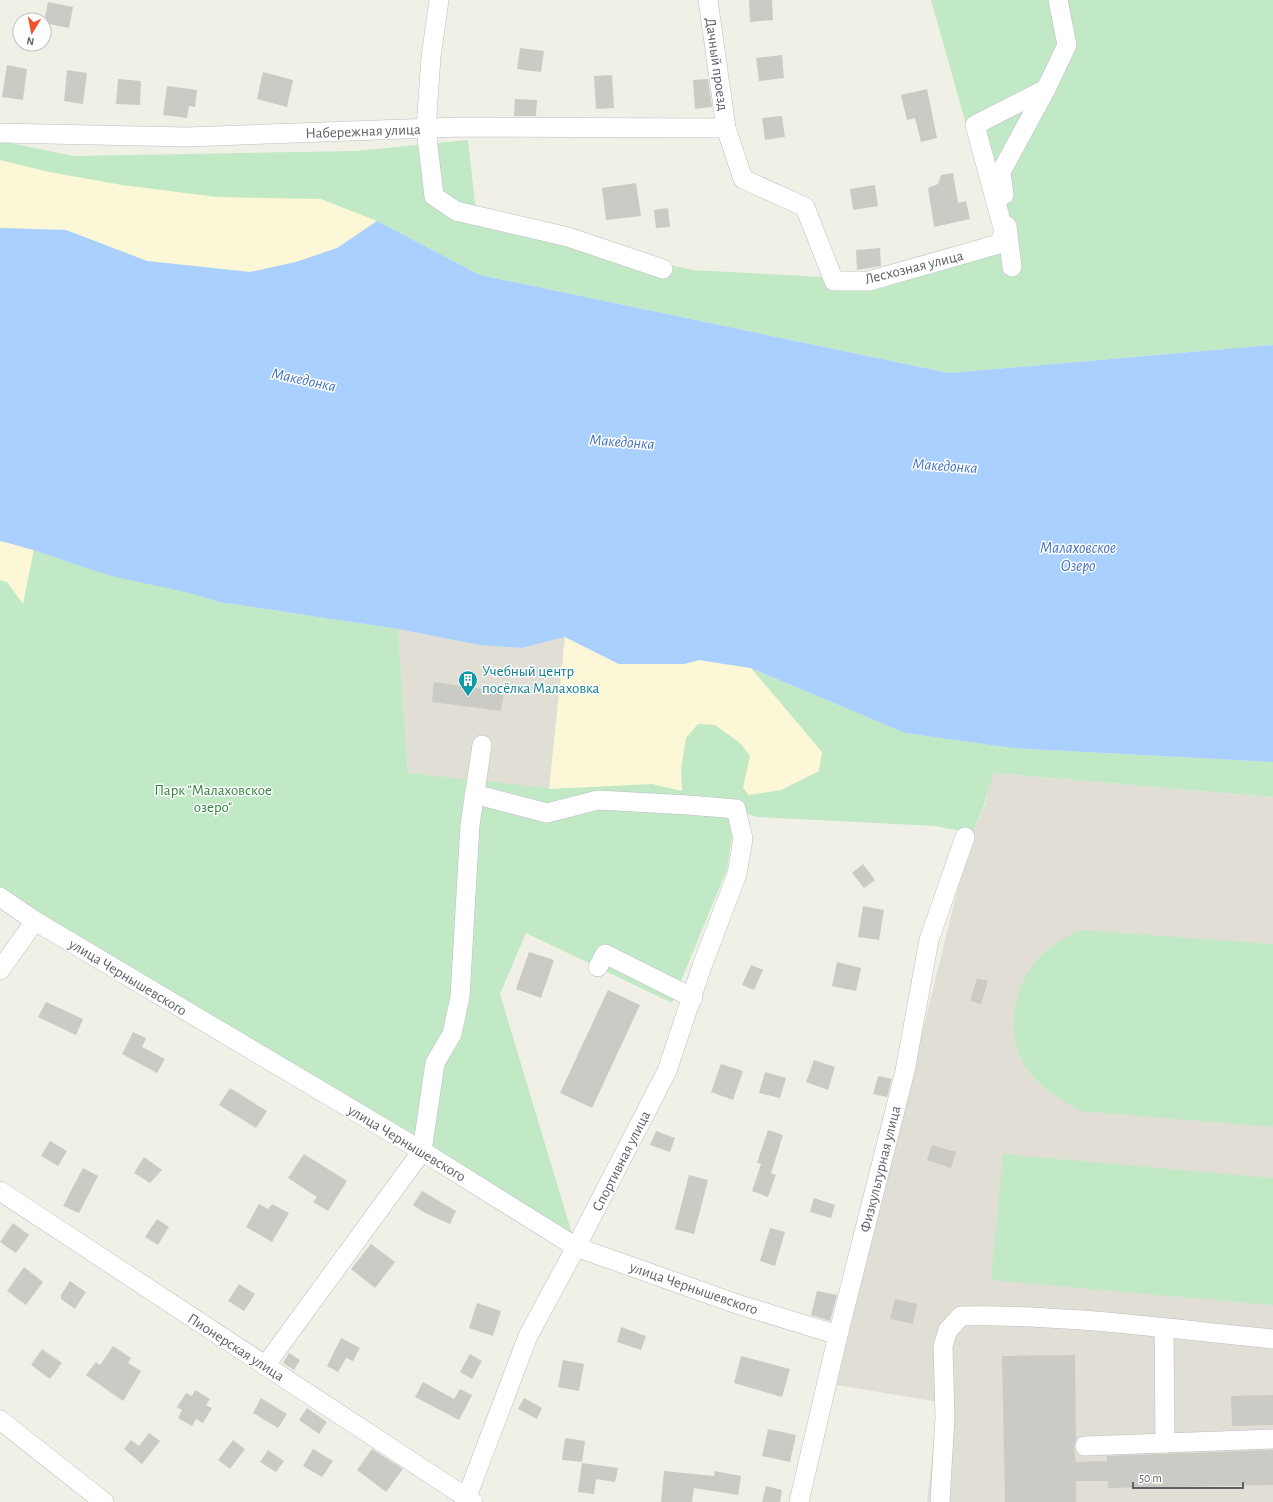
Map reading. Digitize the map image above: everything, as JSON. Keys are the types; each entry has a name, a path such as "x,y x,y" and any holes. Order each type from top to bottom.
{"street":[{"path":"439,0 431,57 426,129 434,196 456,211 568,238 663,269"},
{"name":"Дачный проезд","path":"708,0 726,128"},
{"path":"1012,267 1001,172 1067,45 1058,0"},
{"name":"Лесхозная улица","path":"726,128 743,179 805,207 834,281 869,281 1000,244 1004,232 976,125 1046,88"},
{"name":"Набережная улица","path":"0,133 187,136 460,127 726,128"},
{"path":"265,1366 422,1151 435,1063 452,1034 460,997 465,899 474,794 482,745"},
{"name":"Спортивная улица","path":"468,1501 528,1336 667,1071 693,998 702,966 737,874 743,839 736,809 598,800 547,813 474,794"},
{"name":"Физкультурная улица","path":"799,1502 838,1335 905,1071 929,940 965,837"},
{"name":"улица Чернышевского","path":"0,898 35,921 422,1151 576,1247 737,1304 838,1335"},
{"path":"0,970 35,921"},
{"path":"598,967 605,954 693,998"},
{"name":"Пионерская улица","path":"0,1192 468,1501"},
{"path":"940,1502 945,1417 943,1346 948,1330 961,1316 1046,1317 1106,1321 1273,1339"},
{"path":"1164,1328 1165,1443"},
{"path":"0,1420 104,1502"},
{"path":"1085,1446 1273,1439"}],"shaded area":[{"path":"398,629 480,645 522,648 565,637 549,789 408,773"},
{"path":"993,773 1273,797 1273,1502 927,1502 938,1402 836,1385 959,883 972,833 985,805"}],"green space":[{"path":"931,0 1273,0 1273,345 949,373 480,275 377,221 296,262 250,272 147,261 66,230 0,228 0,141 74,156 355,151 468,140 477,220 692,270 841,278 997,234"},
{"name":"Парк \"Малаховское озеро\"","path":"0,541 196,594 219,602 398,629 408,773 549,788 565,637 688,663 699,660 751,668 905,733 1012,748 1273,762 1273,797 994,773 983,808 972,833 935,826 757,817 736,810 727,869 672,1003 526,933 500,994 576,1247 0,899"},
{"path":"1081,930 1273,944 1273,1127 1080,1111 1043,1087 1031,1075 1019,1054 1015,1038 1013,1023 1019,991 1025,976 1034,963 1045,952 1053,945"},
{"path":"1003,1154 1273,1178 1273,1305 991,1280"}],"sand":[{"path":"0,160 49,172 122,185 217,197 321,199 377,221 337,248 296,262 250,272 147,261 66,230 0,228"},
{"path":"0,541 34,549 23,604 7,582 0,580"},
{"path":"565,637 619,664 684,664 699,660 751,668 822,752 819,771 781,790 749,795 743,788 750,756 740,743 715,725 698,724 686,738 681,769 682,791 652,784 549,789"}],"water":[{"name":"Малаховское Озеро","path":"377,221 480,275 949,373 1273,345 1273,762 1012,748 905,733 751,668 699,660 684,664 619,664 565,637 522,648 480,645 398,629 219,602 189,593 98,572 38,551 0,541 0,228 66,230 147,261 250,272 296,262 337,248"}],"building":[{"path":"749,0 772,0 773,20 750,22"},
{"path":"48,2 73,7 69,28 52,25 52,12 46,12"},
{"path":"520,48 544,51 541,72 517,69"},
{"path":"782,55 784,78 759,81 756,58"},
{"path":"7,65 27,69 23,100 2,97"},
{"path":"67,70 87,73 83,104 64,101"},
{"path":"263,72 293,80 287,107 257,99"},
{"path":"612,75 614,108 596,109 594,76"},
{"path":"118,79 141,81 140,105 116,104"},
{"path":"708,79 712,107 695,109 693,80"},
{"path":"167,86 197,90 195,107 189,106 187,118 163,115"},
{"path":"927,89 937,138 921,142 915,118 907,120 901,95"},
{"path":"515,99 537,100 536,116 514,116"},
{"path":"782,116 785,137 765,140 762,118"},
{"path":"953,173 958,203 966,201 970,219 934,227 928,188 938,184 941,175"},
{"path":"636,183 641,216 606,220 602,188"},
{"path":"875,185 878,206 853,210 850,189"},
{"path":"668,208 670,227 656,228 654,210"},
{"path":"880,248 881,266 857,270 856,250"},
{"name":"Учебный центр посёлка Малаховка","path":"434,682 504,692 501,711 432,702"},
{"path":"863,864 875,880 864,888 852,873"},
{"path":"863,906 884,910 879,940 858,937"},
{"path":"529,952 554,960 541,998 516,989"},
{"path":"837,962 861,968 856,991 832,986"},
{"path":"751,965 763,970 754,990 742,985"},
{"path":"977,978 988,981 981,1004 970,1001"},
{"path":"608,990 640,1005 592,1108 560,1093"},
{"path":"46,1002 83,1019 76,1035 38,1017"},
{"path":"133,1032 146,1038 142,1047 165,1059 157,1073 122,1054"},
{"path":"814,1060 835,1067 828,1090 806,1082"},
{"path":"721,1064 743,1071 733,1100 711,1092"},
{"path":"765,1072 786,1078 780,1098 759,1093"},
{"path":"878,1076 892,1079 887,1097 873,1094"},
{"path":"230,1088 267,1111 256,1128 219,1105"},
{"path":"768,1130 783,1135 771,1173 776,1175 768,1197 752,1191 761,1164 757,1163"},
{"path":"656,1131 675,1138 670,1152 650,1145"},
{"path":"50,1141 67,1151 58,1166 41,1156"},
{"path":"932,1145 956,1152 951,1168 927,1160"},
{"path":"304,1154 347,1181 328,1211 313,1202 317,1197 288,1178"},
{"path":"144,1157 162,1170 150,1183 134,1173"},
{"path":"83,1168 98,1176 79,1213 63,1206"},
{"path":"689,1175 708,1180 694,1234 675,1229"},
{"path":"422,1191 456,1211 450,1224 425,1213 413,1205"},
{"path":"814,1198 835,1205 831,1218 810,1212"},
{"path":"259,1204 268,1209 272,1204 289,1213 272,1242 246,1227"},
{"path":"157,1219 169,1227 158,1245 145,1237"},
{"path":"13,1223 29,1235 16,1253 0,1242"},
{"path":"770,1228 785,1232 775,1266 760,1261"},
{"path":"371,1244 395,1262 375,1288 351,1269"},
{"path":"24,1267 43,1282 26,1305 7,1291"},
{"path":"70,1281 86,1292 75,1309 61,1299 61,1295"},
{"path":"239,1284 255,1294 244,1311 228,1301"},
{"path":"817,1291 837,1295 830,1321 811,1315"},
{"path":"895,1299 917,1304 913,1324 890,1319"},
{"path":"477,1303 501,1311 493,1336 469,1328"},
{"path":"621,1327 646,1336 641,1350 617,1342"},
{"path":"341,1338 360,1348 353,1361 346,1358 338,1372 327,1366"},
{"path":"113,1346 131,1358 128,1363 141,1371 123,1401 86,1375 96,1362 100,1365"},
{"path":"42,1349 62,1363 50,1379 31,1365"},
{"path":"289,1353 300,1360 294,1370 283,1363"},
{"path":"470,1354 482,1361 472,1379 460,1372"},
{"path":"1075,1355 1076,1440 1074,1446 1076,1462 1107,1461 1107,1456 1273,1450 1273,1485 1108,1488 1108,1481 1076,1481 1076,1502 1005,1502 1002,1356"},
{"path":"741,1356 790,1369 782,1397 734,1383"},
{"path":"563,1360 584,1364 579,1391 558,1387"},
{"path":"423,1382 454,1399 460,1389 472,1395 459,1420 415,1397"},
{"path":"195,1390 210,1399 206,1405 212,1408 203,1423 196,1419 192,1426 178,1418 182,1410 177,1407 186,1393 192,1396"},
{"path":"1273,1395 1273,1425 1232,1426 1231,1396"},
{"path":"261,1398 287,1414 278,1428 253,1413"},
{"path":"524,1398 542,1408 537,1419 518,1409"},
{"path":"307,1408 327,1422 319,1434 299,1420"},
{"path":"768,1429 796,1435 790,1462 762,1456"},
{"path":"149,1433 160,1441 142,1464 124,1449 131,1440 139,1446"},
{"path":"565,1438 585,1441 582,1462 562,1460"},
{"path":"233,1440 245,1449 230,1469 218,1460"},
{"path":"313,1449 333,1461 322,1477 303,1466"},
{"path":"372,1449 403,1469 386,1492 357,1470"},
{"path":"268,1450 284,1461 276,1472 260,1462"},
{"path":"582,1463 618,1468 615,1482 596,1479 594,1494 578,1492"},
{"path":"664,1471 714,1476 715,1471 741,1476 738,1495 694,1488 692,1502 661,1502"},
{"path":"766,1486 782,1490 780,1502 762,1502"}],"place":[{"name":"Учебный центр посёлка Малаховка","path":"468,697"}],"water label":[{"name":"Македонка","path":"304,379"},
{"name":"Македонка","path":"622,441"},
{"name":"Македонка","path":"945,465"}]}
